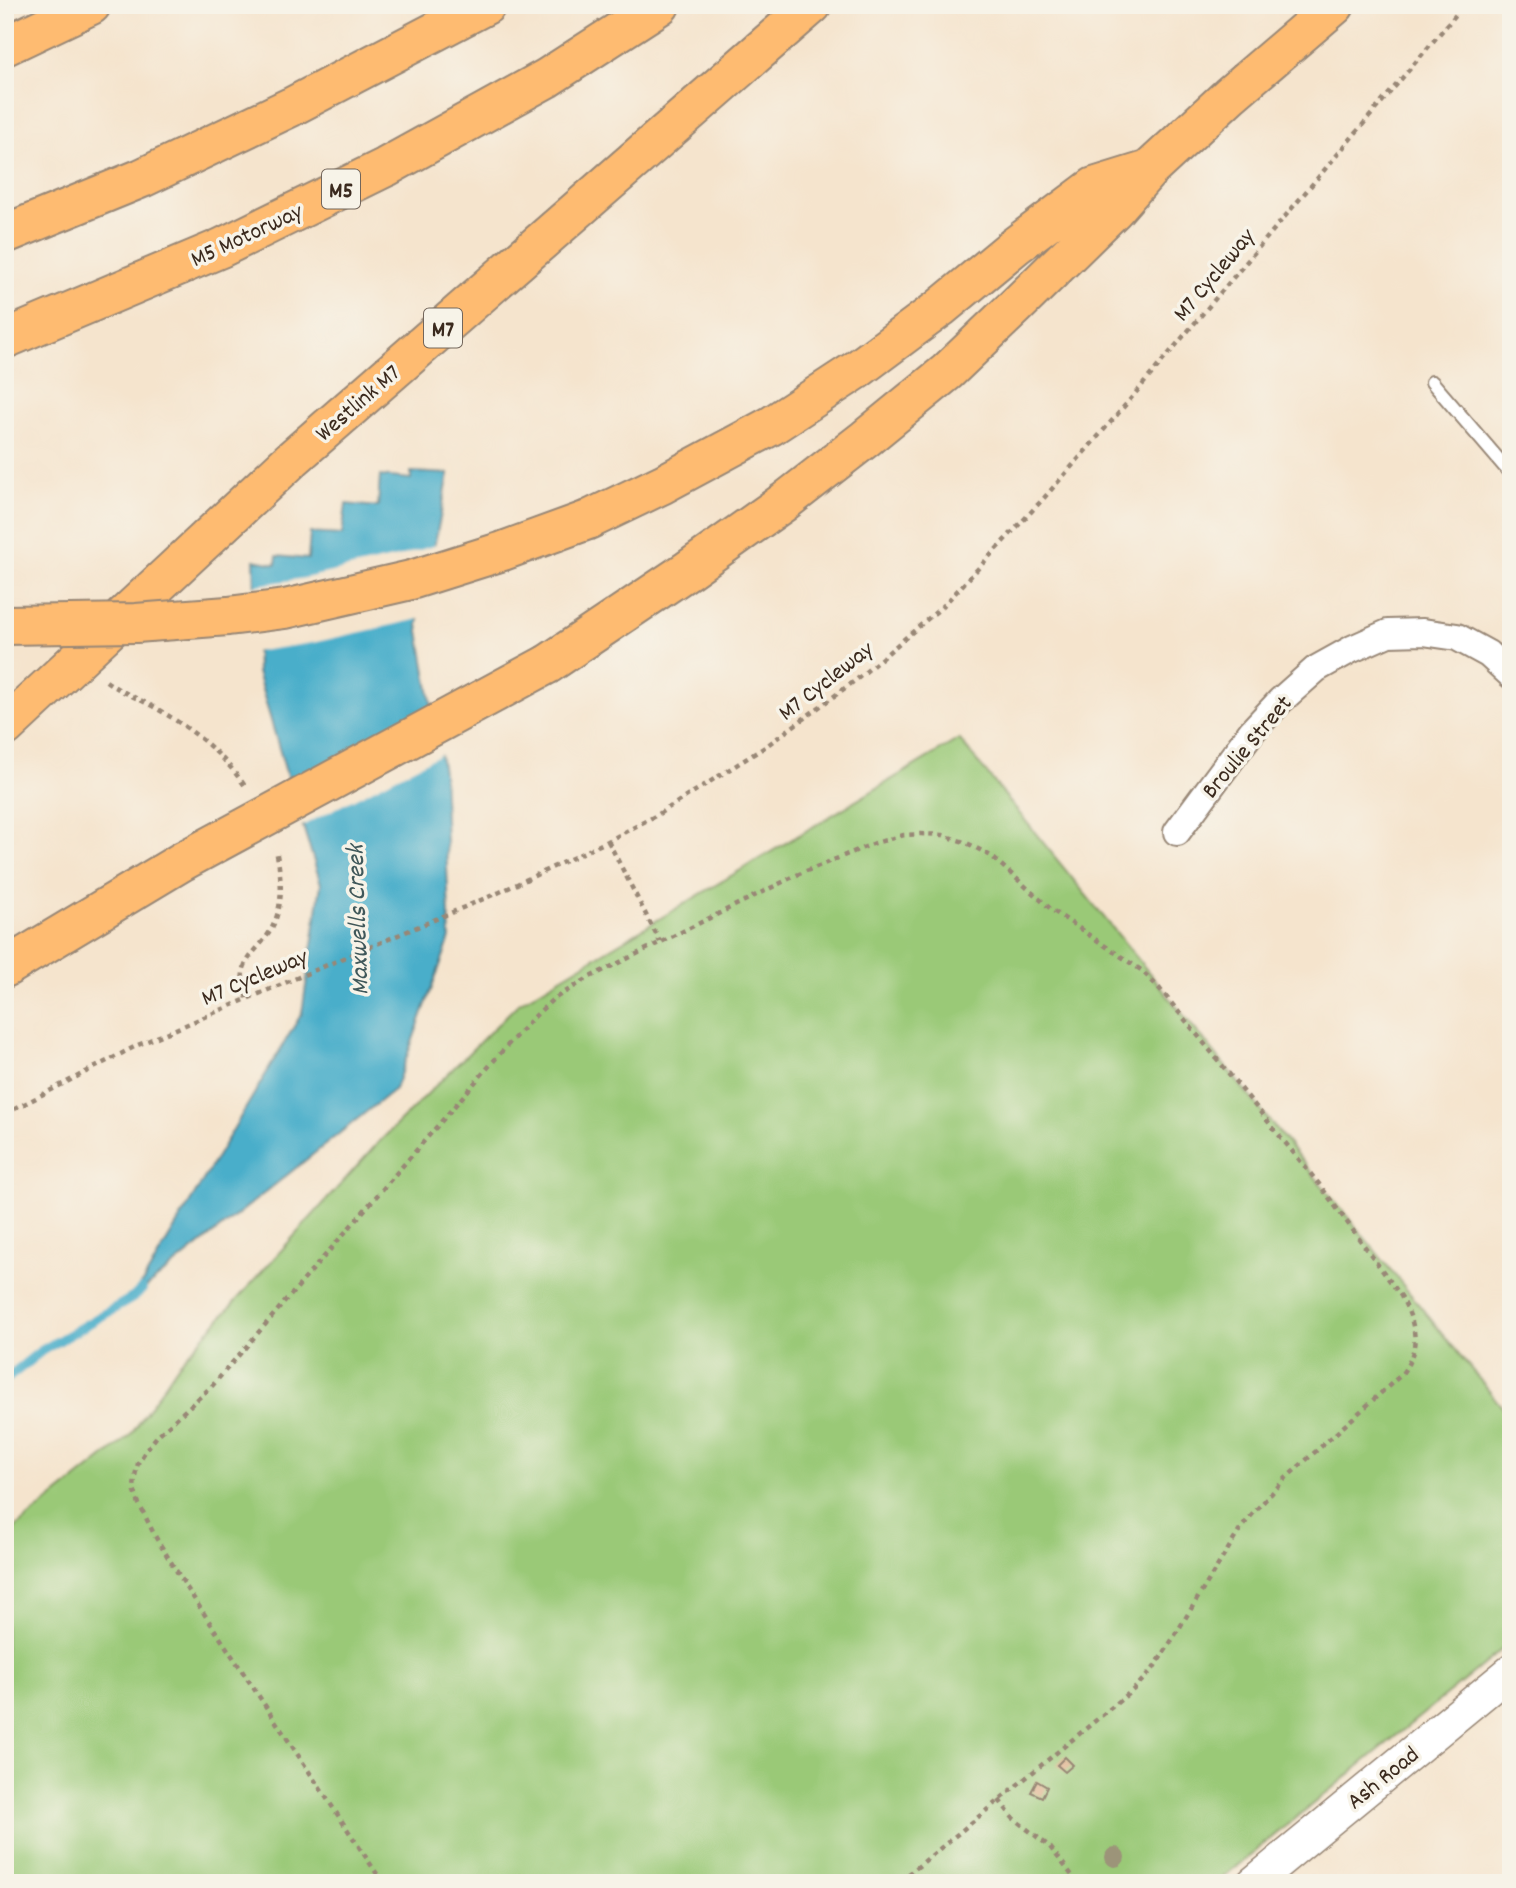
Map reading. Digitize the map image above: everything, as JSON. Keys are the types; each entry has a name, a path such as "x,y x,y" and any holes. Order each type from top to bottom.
{"highway":[{"path":"5,46 91,5"},
{"path":"5,234 142,178 204,149 291,107 486,5"},
{"name":"M5 Motorway","path":"5,339 221,248 386,167 547,78 660,5"},
{"name":"Westlink M7","path":"5,727 292,458 812,5"},
{"path":"5,968 183,862 548,664 784,502 947,372 1114,210 1149,170 1230,95 1335,5"},
{"path":"5,625 136,623 285,609 411,580 588,520 663,484 771,426 858,369 1094,187 1149,170"}],"street":[{"name":"Broulie Street","path":"1177,832 1252,731 1280,701 1316,669 1352,649 1388,633 1423,632 1457,637 1488,654 1511,675"},
{"name":"Ash Road","path":"1253,1883 1511,1671"}],"lane":[{"path":"1432,382 1511,474"}],"path":[{"name":"M7 Cycleway","path":"5,1115 138,1045 500,891 608,841 657,815 765,747 856,680 943,606 1035,508 1464,5"},
{"path":"383,1883 155,1536 134,1489 138,1463 158,1435 212,1386 532,1019 552,1000 660,942 799,874 875,843 904,835 921,834 943,835 967,843 991,856 1052,909 1141,970 1159,988 1319,1184 1401,1296 1410,1314 1415,1334 1410,1363 1401,1375 1286,1478 1248,1519 1153,1669 1112,1708 898,1883"},
{"path":"608,841 660,942"},
{"path":"999,1800 1013,1818 1050,1847 1077,1883"}],"green space":[{"path":"959,739 1511,1418 1511,1642 1216,1883 5,1883 5,1536 130,1436 178,1365 377,1144 519,1003"}],"water":[{"path":"411,472 449,474 418,625 443,772 450,938 395,1089 134,1297 302,1013 321,884 257,672 254,560 276,564 277,556 308,559 310,533 342,535 346,504 378,507 380,476 411,479"}],"pier":[{"path":"439,544 424,618 312,643 253,652 251,586 305,578 397,557"},
{"path":"435,706 443,753 300,827 287,787"}],"building":[{"path":"1065,1757 1073,1765 1065,1772 1057,1765"},
{"path":"1037,1781 1047,1787 1042,1797 1031,1792"}],"waterway":[{"name":"Maxwells Creek","path":"5,1380 41,1351 134,1297 142,1289"}]}
